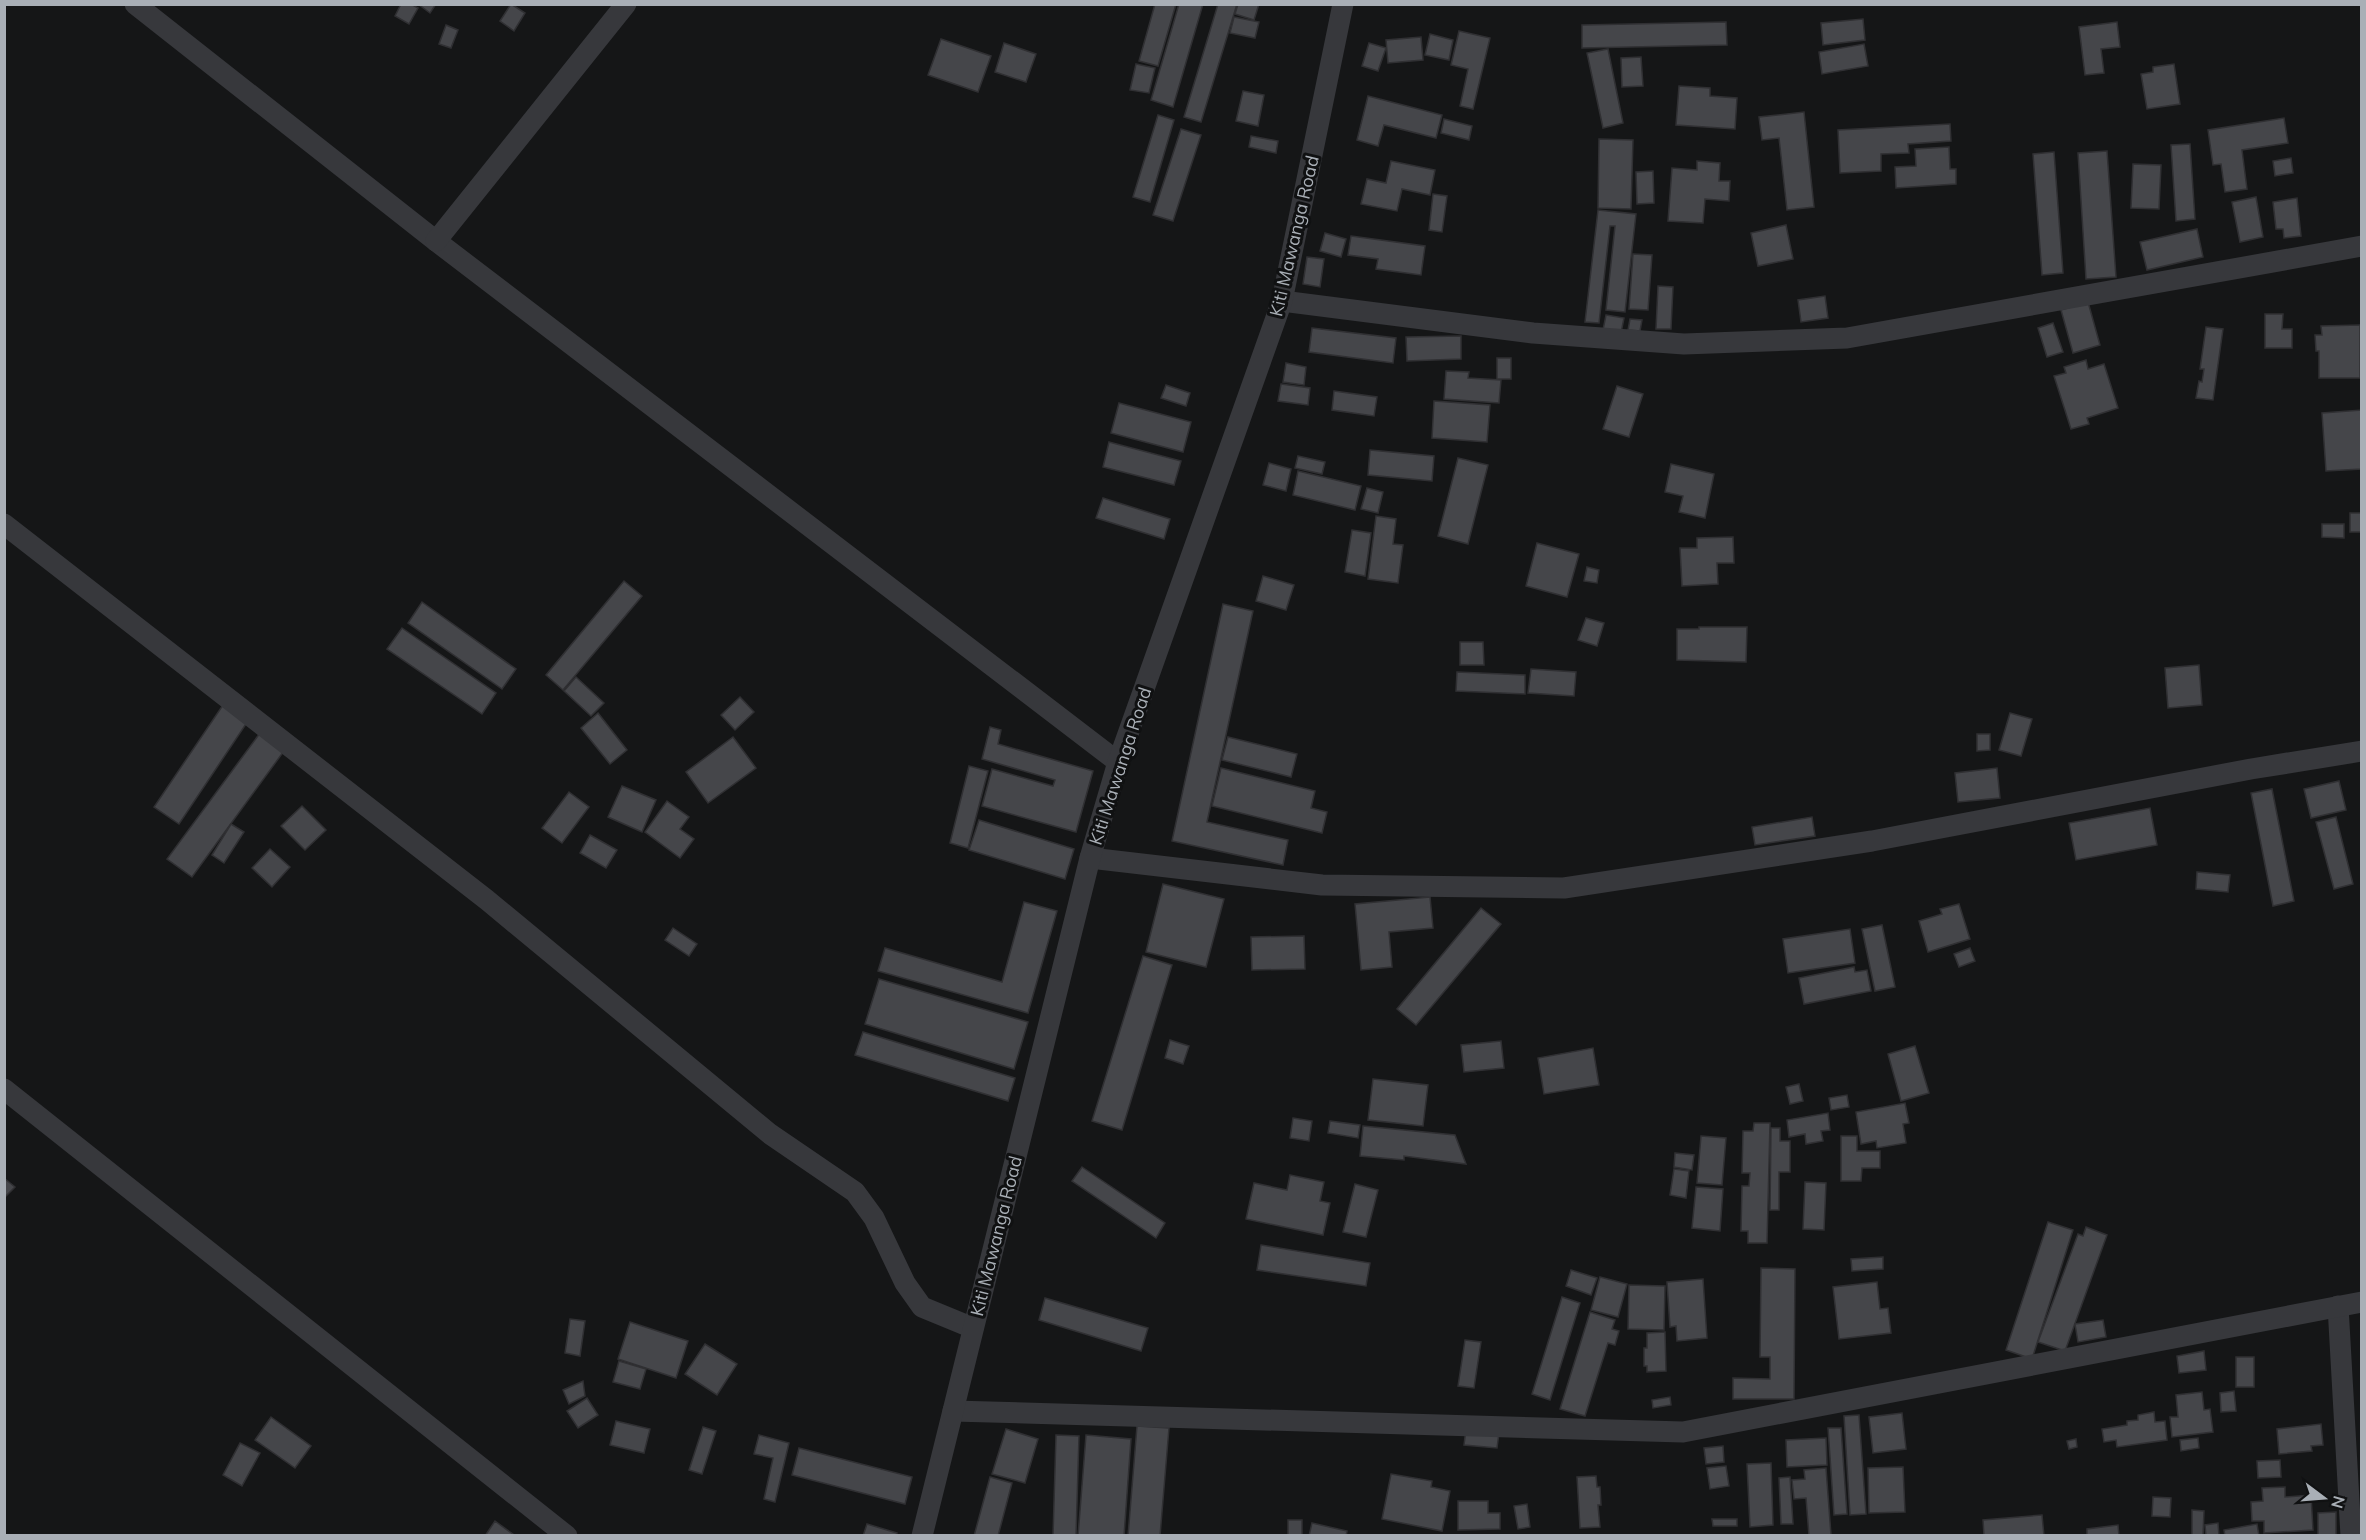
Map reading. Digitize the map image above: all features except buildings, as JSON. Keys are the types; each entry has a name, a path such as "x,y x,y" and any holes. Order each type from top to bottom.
{"street":[{"path":"135,4 436,241 1118,762"},
{"path":"436,241 626,4"},
{"name":"Kiti Mawanga Road","path":"922,1536 1090,858 1118,762 1282,301 1343,4"},
{"path":"1282,301 1533,333 1684,344 1847,338 2361,246"},
{"path":"4,524 487,900 770,1134 855,1192 874,1218 905,1283 922,1307 973,1328"},
{"path":"1090,858 1322,885 1564,888 1872,841 2251,769 2361,751"},
{"path":"4,1089 567,1536"},
{"path":"953,1411 1683,1432 2361,1302"},
{"path":"2338,1306 2351,1536"}]}
